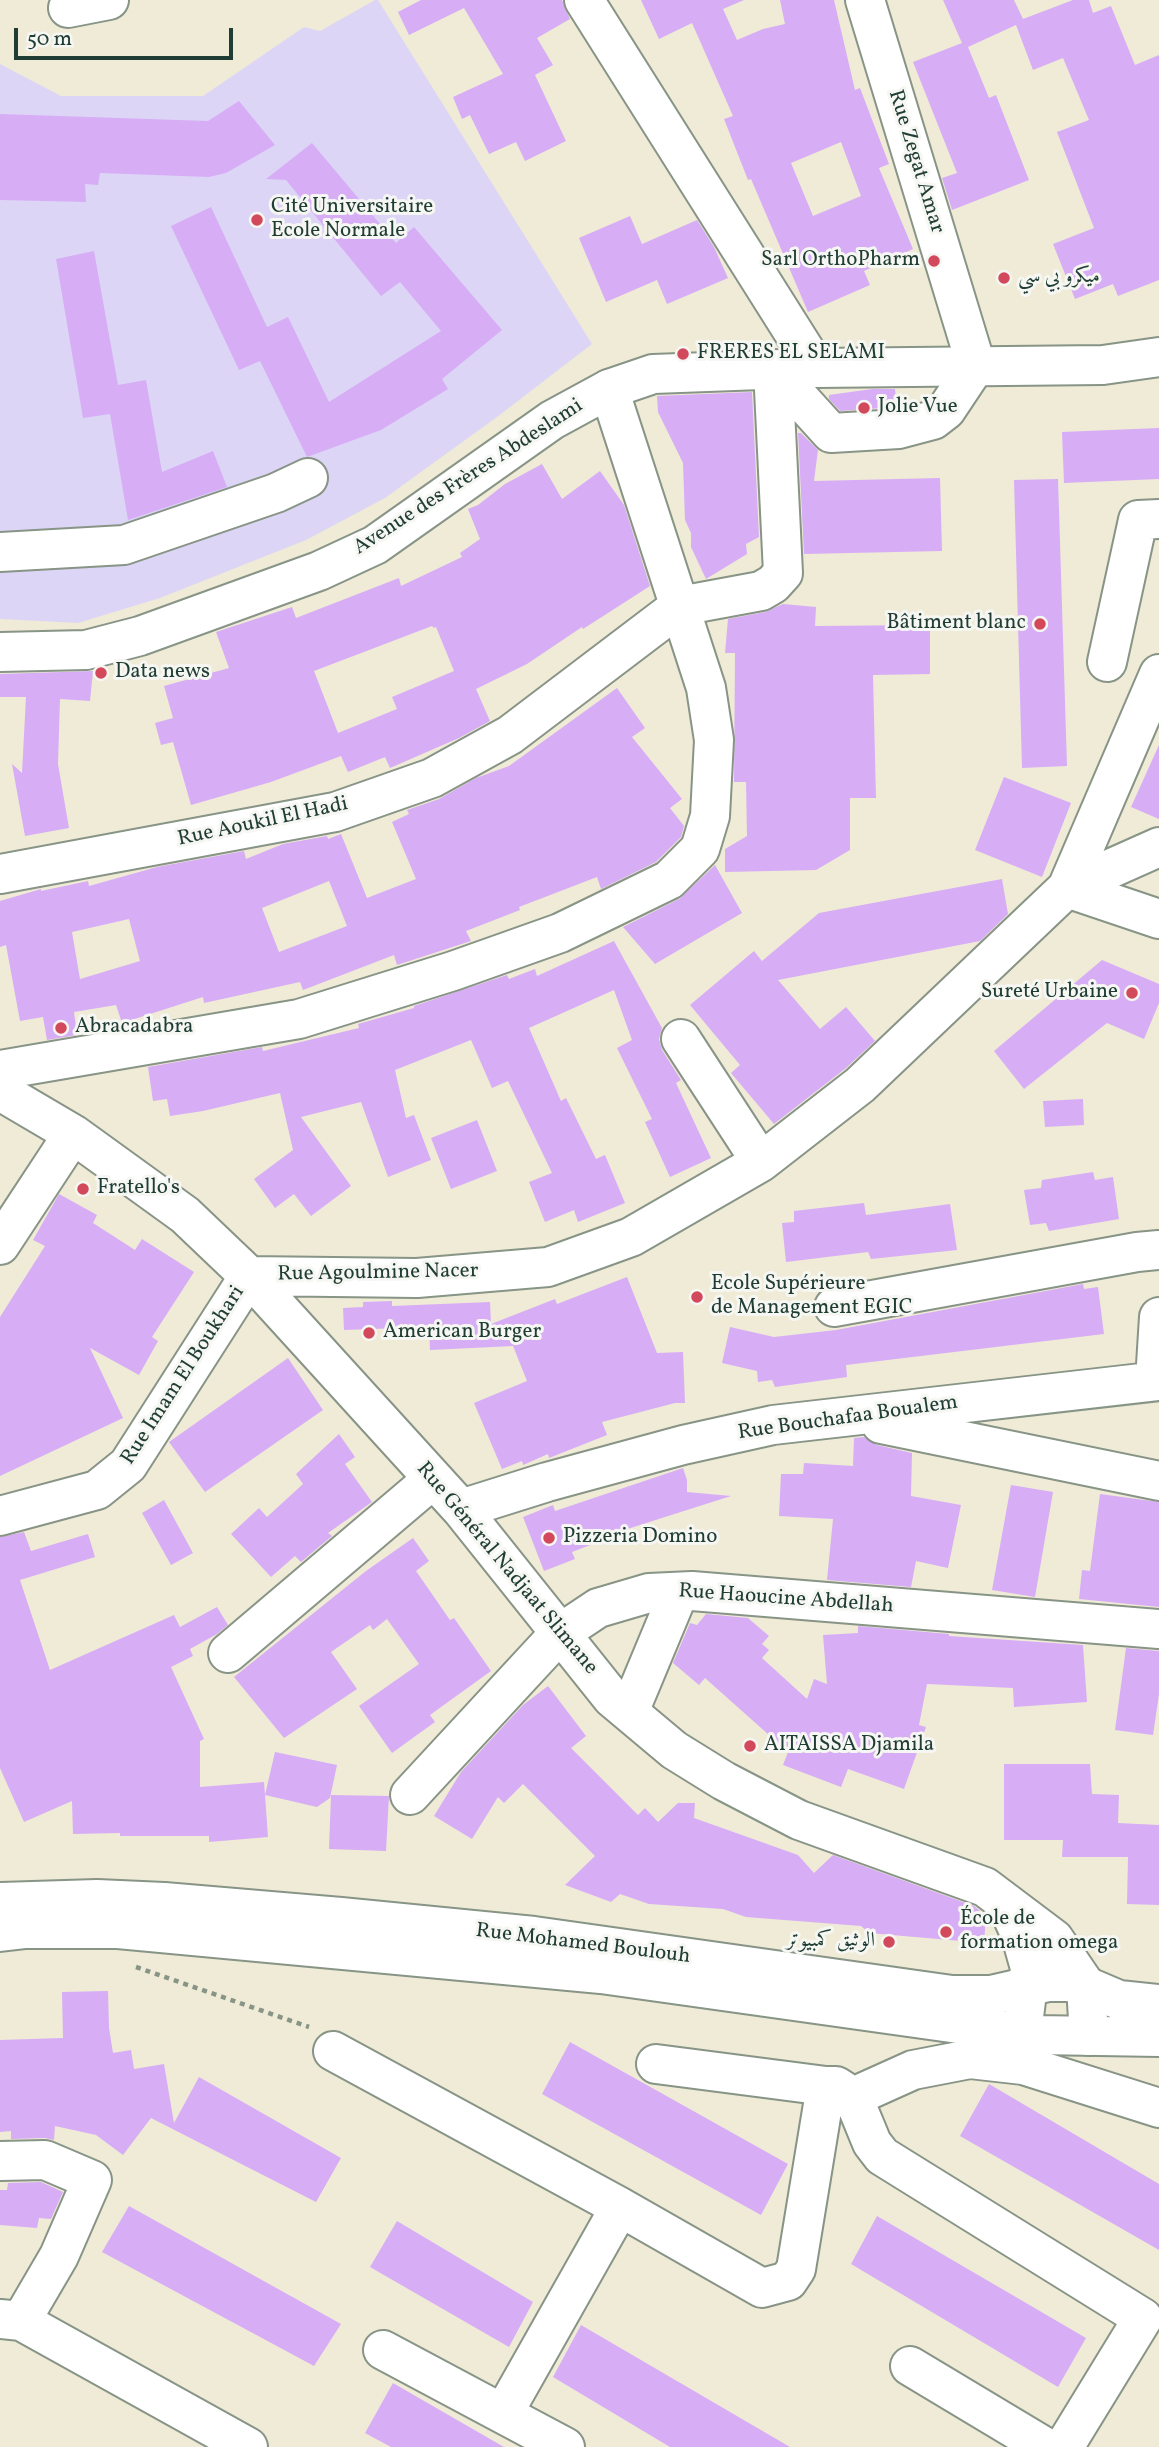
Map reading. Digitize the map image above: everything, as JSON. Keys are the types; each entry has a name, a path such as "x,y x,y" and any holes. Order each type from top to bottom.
{"street":[{"path":"68,8 109,0"},
{"path":"584,0 816,368"},
{"name":"Rue Zegat Amar","path":"865,0 976,365"},
{"name":"Avenue des Frères Abdeslami","path":"0,652 86,650 140,636 319,571 375,545 552,420 609,388 653,374 816,368 1103,365 1159,357"},
{"path":"772,369 831,432 899,429 933,421 946,410 976,365"},
{"path":"680,606 761,592 783,573 772,369"},
{"path":"0,1070 299,1019 453,971 560,933 669,880 700,849 710,816 714,740 706,688 609,388"},
{"path":"0,552 124,545 276,493 308,478"},
{"path":"1107,662 1138,520 1159,519"},
{"name":"Rue Aoukil El Hadi","path":"0,874 335,812 432,778 510,736 680,606"},
{"name":"Rue Agoulmine Nacer","path":"249,1276 417,1278 548,1267 631,1237 761,1161 860,1084 1067,888 1159,674"},
{"path":"1067,888 1159,847"},
{"path":"1067,888 1159,919"},
{"path":"681,1039 761,1161"},
{"name":"Rue Général Nadjaat Slimane","path":"0,1091 74,1134 184,1215 249,1276 461,1509 612,1698 674,1750 724,1781 789,1815 985,1887 1054,1939 1086,1986"},
{"path":"0,1245 74,1134"},
{"path":"834,1307 1159,1250"},
{"name":"Rue Imam El Boukhari","path":"0,1516 97,1490 128,1465 249,1276"},
{"path":"1157,1381 1159,1317"},
{"name":"Rue Bouchafaa Boualem","path":"461,1509 547,1482 683,1445 773,1425 1157,1381"},
{"path":"848,1417 1159,1481"},
{"path":"228,1653 433,1479"},
{"path":"629,1712 679,1592"},
{"name":"Rue Haoucine Abdellah","path":"410,1795 559,1634 598,1608 649,1593 720,1593 1159,1629"},
{"name":"Rue Mohamed Boulouh","path":"0,1902 97,1899 164,1902 534,1936 952,1995 991,1995 1048,1982 1070,1982 1119,2000 1159,2004"},
{"path":"1007,1905 1021,1936 1030,1968 1022,2034"},
{"path":"0,1932 26,1929 118,1929 601,1974 1022,2034 1159,2037"},
{"path":"1086,1986 1089,2036"},
{"path":"324,2040 762,2288 788,2281 796,2269 839,2091"},
{"path":"656,2064 839,2091 913,2070 970,2059 1023,2065 1159,2108"},
{"path":"839,2091 882,2156 1143,2318 1064,2447"},
{"path":"0,2161 45,2161 92,2180 59,2256 10,2320 248,2447"},
{"path":"503,2414 620,2207"},
{"path":"383,2350 565,2447"},
{"path":"910,2366 1045,2447"}],"path":[{"path":"131,1965 324,2040"}],"shaded area":[{"name":"Cité Universitaire Ecole Normale","path":"378,0 592,344 385,498 306,540 160,598 78,623 0,619 0,64 61,96 203,96 304,27 320,31"}],"building":[{"path":"421,0 562,0 570,19 537,38 553,65 535,75 566,141 525,161 516,142 489,154 470,115 462,119 453,97 503,74 464,8 409,35 398,12"},
{"path":"641,0 744,0 723,9 737,40 763,29 785,24 780,0 834,0 855,90 860,88 889,164 879,168 913,249 864,271 870,285 808,312 751,179 748,180 724,119 733,116 692,23 659,39","holes":["841,142 861,196 813,216 791,163"]},
{"path":"943,0 1014,0 1023,19 1073,0 1089,0 1093,13 1111,6 1135,65 1159,55 1159,280 1118,296 1113,284 1075,299 1053,244 1094,228 1057,132 1089,120 1063,58 1033,70 1016,25 968,47 989,98 996,95 1029,180 952,210 942,178 957,173 913,62 962,43"},
{"path":"239,101 275,145 226,173 209,177 100,173 98,185 85,184 86,202 0,200 0,114 208,121"},
{"path":"312,143 396,243 414,227 502,330 442,379 448,389 381,430 307,457 260,361 239,370 171,226 211,207 267,327 288,317 329,402 441,331 400,282 381,296 286,180 266,179"},
{"path":"630,216 642,244 697,220 714,247 728,278 667,304 657,280 606,302 579,238"},
{"path":"94,251 118,385 146,380 162,472 213,451 227,487 128,520 110,414 83,418 56,259"},
{"path":"895,389 897,407 840,411 829,399 829,395"},
{"path":"752,392 759,537 746,544 747,554 706,579 691,547 691,533 685,520 683,463 658,412 657,396"},
{"path":"1159,428 1159,479 1064,483 1062,432"},
{"path":"798,433 818,450 814,481 940,478 942,551 804,554"},
{"path":"542,464 562,499 600,471 624,505 650,586 527,664 476,689 490,721 459,738 390,768 385,757 348,772 341,756 271,782 191,805 173,742 161,745 155,723 173,718 164,686 229,668 216,632 292,607 296,618 399,578 401,586 462,557 460,553 480,539 468,509 478,505 505,484","holes":["432,626 436,627 454,671 392,697 397,709 338,733 314,671"]},
{"name":"Bâtiment blanc","path":"1058,479 1067,766 1022,768 1014,480"},
{"path":"783,604 816,607 815,626 930,625 930,674 873,675 876,798 850,798 850,850 816,870 725,872 725,849 747,836 746,782 734,782 735,653 725,653 728,619 765,612"},
{"path":"93,671 90,701 60,699 58,764 69,828 25,836 12,764 22,773 26,697 0,697 0,674"},
{"path":"617,688 645,728 632,737 682,799 670,808 684,826 681,837 656,862 601,889 597,877 466,931 471,941 397,965 394,955 303,990 300,982 204,1003 203,997 122,1023 116,1005 74,1012 77,1035 47,1040 43,1017 20,1021 6,945 0,947 0,901 41,889 88,881 89,886 157,867 244,851 246,859 283,844 327,836 328,839 341,834 367,898 416,879 392,822 409,814 407,810 439,799 476,778 509,766","holes":["329,881 347,926 279,952 262,908","129,919 140,961 80,979 72,932"]},
{"path":"1159,745 1159,819 1131,807"},
{"path":"1004,777 1071,803 1042,877 975,850"},
{"path":"715,865 742,913 655,964 623,927 679,899"},
{"path":"1002,879 1008,914 980,941 778,980 820,1029 846,1007 875,1041 846,1068 774,1124 731,1073 740,1065 690,1005 754,951 762,961 819,913"},
{"path":"614,941 662,1028 659,1039 662,1050 681,1080 676,1083 711,1158 670,1177 645,1122 652,1119 617,1048 632,1040 614,990 529,1028 561,1101 566,1098 596,1159 605,1155 625,1203 578,1222 574,1210 545,1222 529,1182 552,1173 508,1081 492,1088 471,1040 395,1070 406,1118 414,1115 431,1160 388,1177 361,1102 301,1117 351,1186 311,1216 294,1194 275,1208 254,1179 293,1150 280,1093 170,1116 167,1099 153,1101 148,1067 262,1047 263,1051 359,1028 358,1024 414,1008 507,975 509,979 535,969 537,976"},
{"path":"1102,960 1159,984 1159,1003 1144,1039 1107,1023 1024,1089 994,1051"},
{"path":"1083,1099 1084,1125 1045,1127 1043,1101"},
{"path":"477,1120 497,1171 451,1189 431,1138"},
{"path":"1093,1172 1095,1180 1113,1177 1119,1219 1049,1231 1046,1223 1030,1225 1024,1190 1041,1188 1042,1180"},
{"path":"59,1194 97,1215 93,1223 135,1250 142,1239 194,1272 152,1337 158,1341 139,1375 90,1348 123,1418 0,1476 0,1317 45,1246 33,1240"},
{"path":"864,1203 866,1215 950,1204 957,1250 871,1259 868,1252 786,1262 782,1223 794,1222 794,1211"},
{"path":"627,1277 657,1353 683,1352 685,1403 675,1403 602,1422 607,1435 549,1458 548,1454 523,1465 522,1461 502,1469 474,1403 527,1381 513,1346 430,1350 429,1327 344,1330 343,1308 363,1307 363,1302 392,1301 392,1306 490,1302 491,1324 555,1299 557,1304"},
{"path":"1083,1284 1084,1289 1098,1287 1104,1334 846,1365 847,1377 775,1387 772,1380 758,1382 757,1371 722,1363 730,1327 774,1337 836,1330"},
{"path":"288,1358 323,1410 205,1492 169,1442"},
{"path":"339,1434 355,1457 345,1464 372,1502 328,1533 332,1536 301,1562 295,1556 271,1577 231,1534 259,1508 267,1517 303,1484 296,1474"},
{"path":"864,1437 877,1445 912,1453 911,1496 961,1505 948,1568 916,1561 911,1587 827,1580 833,1519 779,1516 781,1474 803,1474 804,1463 853,1466 854,1438"},
{"path":"683,1468 687,1492 731,1496 618,1532 619,1534 572,1552 575,1559 544,1571 523,1517 553,1505 555,1511"},
{"path":"1011,1485 1053,1492 1035,1597 992,1590"},
{"path":"1100,1494 1159,1502 1159,1607 1079,1599 1082,1570 1090,1571"},
{"path":"164,1500 193,1553 171,1565 142,1513"},
{"path":"24,1532 31,1551 88,1534 95,1557 20,1580 50,1670 174,1615 180,1627 217,1607 228,1625 190,1649 193,1656 171,1667 204,1739 200,1741 200,1787 264,1782 268,1837 209,1842 209,1836 73,1834 72,1801 24,1822 0,1768 0,1537"},
{"path":"413,1538 429,1561 416,1571 450,1620 454,1618 491,1671 430,1715 435,1722 392,1753 359,1706 419,1664 387,1619 373,1630 370,1625 331,1652 357,1689 284,1738 234,1677 366,1571"},
{"path":"706,1614 748,1618 769,1636 762,1644 769,1650 762,1658 807,1699 814,1679 827,1684 823,1635 858,1633 858,1626 949,1636 1083,1645 1087,1702 1014,1707 1013,1688 927,1684 919,1725 926,1727 904,1789 848,1769 841,1787 783,1765 788,1752 705,1678 699,1685 673,1663 690,1623 697,1625"},
{"path":"1126,1648 1159,1651 1159,1694 1153,1735 1115,1730"},
{"path":"548,1686 586,1736 571,1748 638,1815 645,1808 658,1822 678,1803 695,1803 694,1818 798,1855 814,1873 833,1855 974,1906 986,1916 984,1943 869,1933 861,1926 746,1917 723,1909 649,1904 620,1894 611,1902 565,1885 595,1856 523,1784 504,1803 498,1797 472,1839 434,1816 461,1772 523,1705"},
{"path":"275,1752 337,1765 330,1798 317,1807 265,1795"},
{"path":"1004,1764 1090,1764 1092,1794 1119,1795 1118,1823 1159,1825 1159,1905 1127,1904 1128,1857 1062,1857 1063,1840 1004,1840"},
{"path":"331,1795 389,1796 386,1851 329,1849"},
{"path":"108,1991 113,2053 131,2050 134,2069 164,2064 174,2123 199,2077 341,2158 316,2202 151,2118 123,2155 96,2135 55,2126 54,2140 11,2139 11,2131 0,2132 0,2040 63,2038 62,1992"},
{"path":"570,2042 788,2164 761,2215 542,2094"},
{"path":"989,2084 1159,2184 1159,2250 960,2136"},
{"path":"41,2182 63,2192 51,2219 39,2218 37,2228 0,2225 0,2190 7,2190 8,2183"},
{"path":"129,2206 341,2324 314,2366 102,2252"},
{"path":"877,2216 1086,2338 1058,2387 851,2264"},
{"path":"397,2221 533,2302 509,2347 370,2267"},
{"path":"581,2325 790,2447 670,2447 553,2377"},
{"path":"393,2383 504,2447 391,2447 365,2433"}],"place":[{"name":"Cité Universitaire Ecole Normale","path":"257,220"},
{"name":"Sarl OrthoPharm","path":"934,261"},
{"name":"ميكرو بي سي","path":"1004,278"},
{"name":"FRERES EL SELAMI","path":"683,354"},
{"name":"Jolie Vue","path":"864,408"},
{"name":"Bâtiment blanc","path":"1040,624"},
{"name":"Data news","path":"101,673"},
{"name":"Sureté Urbaine","path":"1132,993"},
{"name":"Abracadabra","path":"61,1028"},
{"name":"Fratello's","path":"83,1189"},
{"name":"Ecole Supérieure de Management EGIC","path":"697,1297"},
{"name":"American Burger","path":"369,1333"},
{"name":"Pizzeria Domino","path":"549,1538"},
{"name":"AITAISSA Djamila","path":"750,1746"},
{"name":"École de formation omega","path":"946,1932"},
{"name":"الوثيق كمبيوتر","path":"889,1942"}]}
